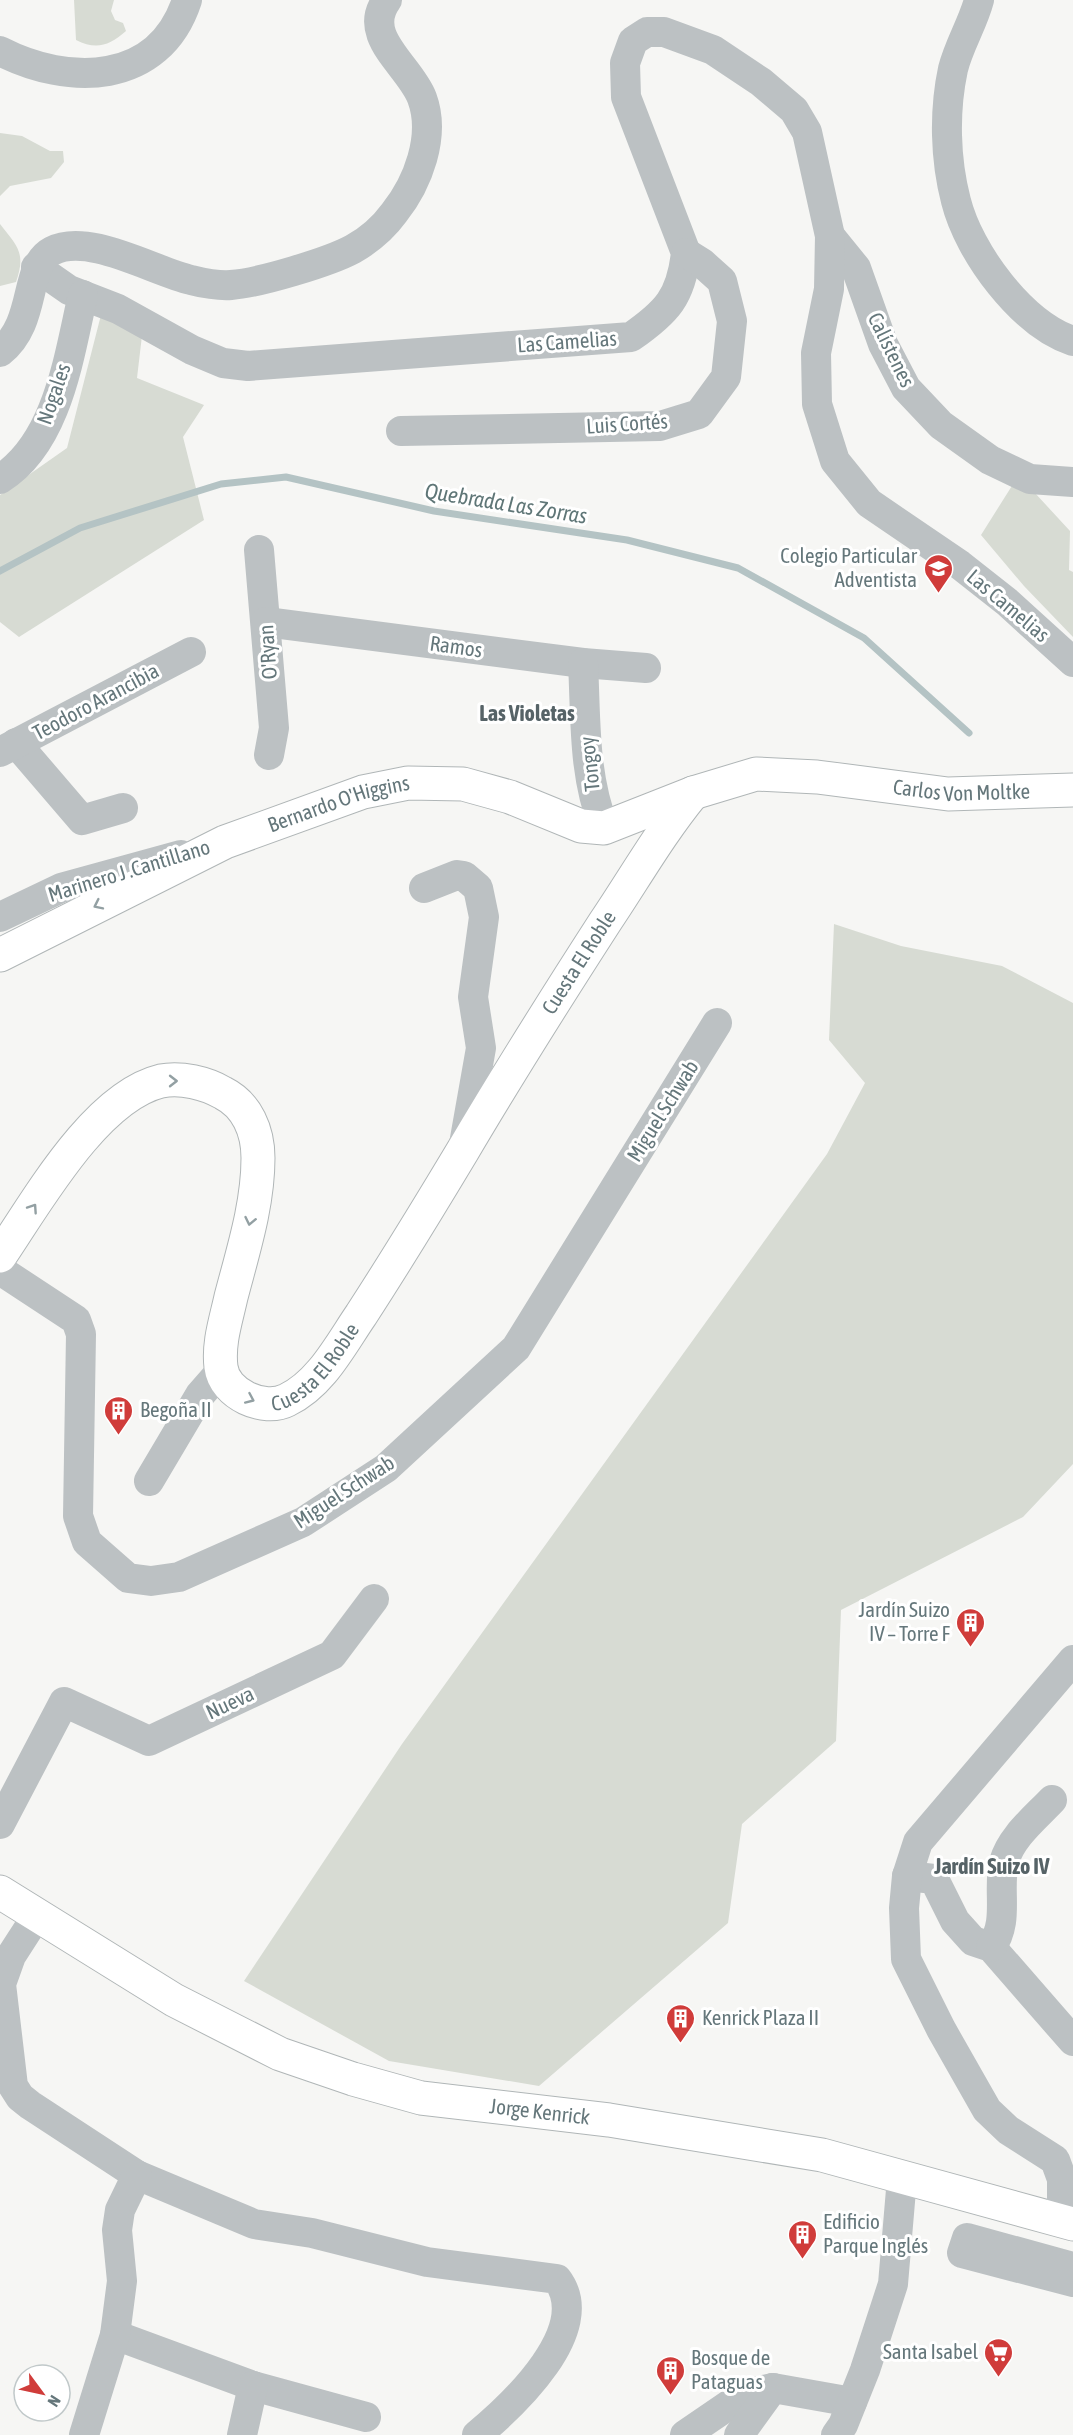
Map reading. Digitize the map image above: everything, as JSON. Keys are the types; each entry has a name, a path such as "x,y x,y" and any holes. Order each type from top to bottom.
{"main road":[{"name":"Carlos Von Moltke","path":"693,793 756,774 948,794 1073,790"},
{"name":"Bernardo O'Higgins","path":"0,955 225,842 363,792 408,783 463,784 510,797 581,826 604,828"},
{"path":"604,828 693,793"},
{"name":"Cuesta El Roble","path":"221,1371 236,1392 265,1405 287,1401 312,1382 331,1360 405,1247 463,1149 670,821 693,793"},
{"path":"0,1256 71,1153 101,1118 139,1090 162,1081 187,1081 211,1087 228,1095 244,1110 252,1123 258,1152 258,1184 220,1340 221,1371"},
{"name":"Jorge Kenrick","path":"0,1892 174,2000 280,2054 353,2079 421,2098 609,2120 822,2155 1067,2222"}],"street":[{"path":"0,51 33,67 69,74 107,72 141,61 164,41 182,14 187,0"},
{"path":"0,352 20,330 28,311 36,267 49,252 67,244 129,258 192,281 231,285 287,272 352,249 375,234 395,212 415,180 425,148 426,117 422,98 380,34 377,19 387,0"},
{"path":"979,0 952,79 946,135 956,202 981,259 1021,309 1064,338 1073,341"},
{"name":"Las Camelias","path":"36,267 69,290 156,328 192,350 223,363 248,366 631,337 660,316 673,299 683,280 686,253 626,97 625,63 633,41 647,32 664,32 713,50 761,82 794,110 807,132 830,236 829,288 816,353 817,404 835,461 868,503 960,565 1007,602 1073,662"},
{"name":"Calístenes","path":"830,236 856,268 883,344 906,388 941,425 990,460 1030,478 1073,482"},
{"name":"Luis Cortés","path":"401,431 660,426 699,414 726,377 732,321 722,281 702,263 686,253"},
{"name":"Nogales","path":"0,478 21,462 49,417 83,295"},
{"name":"O'Ryan","path":"259,550 274,728 269,755"},
{"name":"Ramos","path":"266,622 583,663 646,668"},
{"name":"Teodoro Arancibia","path":"8,748 191,652"},
{"name":"Tongoy","path":"583,663 588,774 592,797 604,828"},
{"path":"8,748 82,819 123,808"},
{"name":"Marinero J .Cantillano","path":"0,916 61,888 225,842"},
{"path":"424,888 457,875 464,876 478,888 484,917 473,997 481,1048 463,1149"},
{"path":"0,903 61,888"},
{"name":"Miguel Schwab","path":"0,1270 76,1320 81,1334 78,1516 87,1542 128,1578 151,1581 179,1577 303,1522 386,1468 516,1348 717,1023"},
{"path":"149,1481 200,1395 221,1371"},
{"name":"Nueva","path":"0,1824 64,1702 149,1741 332,1655 374,1599"},
{"path":"1067,2222 1062,2179 1055,2160 1008,2130 987,2110 941,2030 906,1959 904,1908 907,1876 918,1842 1073,1660"},
{"path":"991,1947 1000,1935 1004,1862 1014,1841 1052,1800"},
{"path":"907,1876 934,1879 955,1921 973,1941 991,1947 1073,2041"},
{"path":"38,1914 11,1956 1,1984 13,2086 20,2097 30,2105 137,2175 254,2224 312,2233 427,2262 557,2279 565,2290 569,2310 558,2344 512,2406 477,2435"},
{"path":"84,2435 115,2335 122,2282 117,2230 120,2210 137,2175"},
{"path":"836,2435 852,2402 893,2284 902,2178"},
{"path":"1073,2267 967,2238 962,2253 1073,2282"},
{"path":"115,2335 254,2386 366,2417"},
{"path":"242,2435 254,2386"},
{"path":"685,2435 745,2394 773,2388 852,2402"},
{"path":"739,2435 773,2388"}],"shaded area":[{"path":"74,0 114,0 111,11 115,20 123,23 126,31 102,45 90,45 76,40"},
{"path":"0,133 22,136 50,151 63,151 64,162 51,178 10,186 0,196"},
{"path":"0,224 16,245 20,264 16,282 0,286"},
{"path":"102,311 143,327 137,378 204,405 183,437 204,520 19,637 0,622 0,495 67,448"},
{"path":"1015,481 1035,493 1070,531 1069,570 1073,572 1073,637 1024,586 981,535"},
{"path":"834,924 901,946 1002,966 1073,1003 1073,1464 1023,1517 841,1610 836,1741 742,1824 728,1923 539,2086 389,2061 244,1981 402,1744 827,1154 865,1083 829,1040"}],"waterway":[{"name":"Quebrada Las Zorras","path":"0,571 80,528 221,484 286,477 434,511 627,540 738,568 864,638 969,733"}],"place":[{"name":"Colegio Particular Adventista","path":"938,594"},
{"name":"Begoña II","path":"119,1436"},
{"name":"Jardín Suizo IV – Torre F","path":"971,1648"},
{"name":"Kenrick Plaza II","path":"681,2044"},
{"name":"Edificio Parque Inglés","path":"802,2260"},
{"name":"Santa Isabel","path":"999,2378"},
{"name":"Bosque de Pataguas","path":"670,2396"}],"district":[{"name":"Las Violetas","path":"527,713"},
{"name":"Jardín Suizo IV","path":"992,1866"}]}
